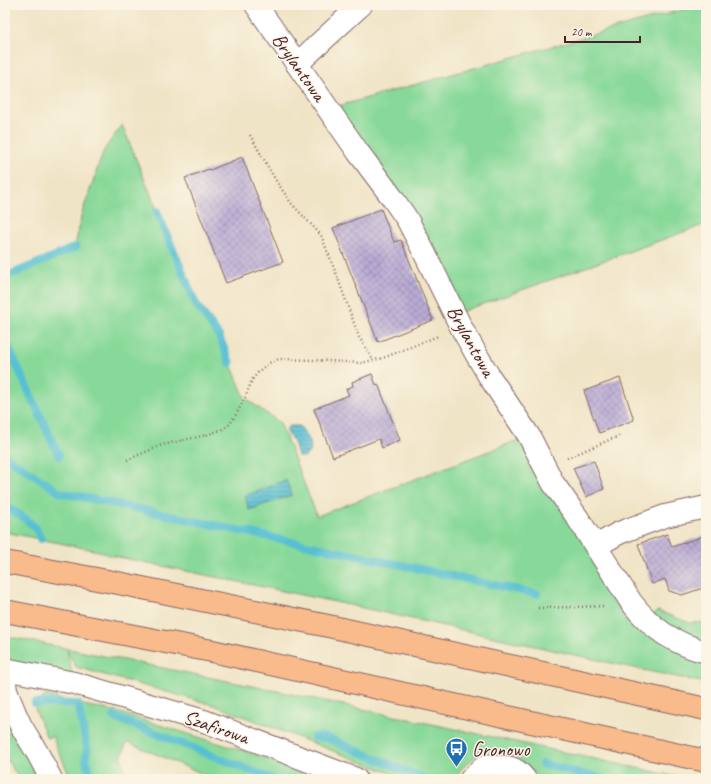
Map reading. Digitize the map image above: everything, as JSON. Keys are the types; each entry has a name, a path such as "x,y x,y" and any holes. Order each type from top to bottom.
{"highway":[{"path":"5,562 118,583 325,626 706,709"},
{"path":"5,610 212,651 706,761"}],"street":[{"name":"Brylantowa","path":"256,5 358,152 392,196 420,244 461,327 489,376 529,436 553,483 577,517 631,602 646,620 661,633 681,644 706,652"},
{"path":"297,64 361,5"},
{"path":"596,546 619,533 665,516 706,507"},
{"path":"6,669 6,691 20,726 38,754 51,779"},
{"name":"Szafirowa","path":"6,669 74,683 204,721 356,779"},
{"path":"471,779 484,767 509,767 521,774 525,779"}],"path":[{"path":"250,135 275,179 291,203 321,235 359,337 373,360"},
{"path":"128,460 162,445 206,435 221,430 230,424 245,398 252,380 260,370 269,363 279,359 361,364 383,358 461,327"},
{"path":"546,469 568,457 621,435"},
{"path":"538,608 610,606 631,602"}],"green space":[{"path":"699,5 706,5 706,224 455,314 328,109"},
{"path":"122,125 196,304 219,336 245,398 280,423 317,516 529,436 646,620 658,611 690,623 706,622 706,683 345,604 109,555 99,551 5,532 5,277 75,247 82,213 104,150"},
{"path":"5,636 306,697 688,779 539,779 516,757 497,753 476,756 461,769 455,779 406,779 214,705 76,667 67,650 74,683 7,669 51,779 19,779 5,756"},
{"path":"45,695 78,704 114,711 260,756 315,779 215,779 127,742 121,757 127,779 71,779 52,736 47,738 35,709"}],"water":[{"path":"289,426 300,426 310,441 311,451 304,457 298,456 294,442 286,429"},
{"path":"286,480 292,495 249,510 245,496"}],"building":[{"path":"242,157 283,262 226,283 185,178"},
{"path":"381,209 394,242 401,240 433,320 378,342 333,228"},
{"path":"372,374 376,385 378,384 400,440 382,448 379,439 333,457 314,409 349,395 346,389 353,386 352,382"},
{"path":"620,378 634,420 599,433 584,391"},
{"path":"594,461 604,489 586,497 573,468"},
{"path":"667,534 672,547 706,535 706,587 682,595 669,591 665,579 652,584 638,544"}],"waterway":[{"path":"157,211 196,304 219,336 230,363"},
{"path":"5,277 76,247"},
{"path":"5,340 59,456"},
{"path":"5,456 59,492 537,594"},
{"path":"5,506 26,519 35,527 41,539"},
{"path":"35,703 78,704 87,748 86,761 92,779"},
{"path":"114,717 272,779"},
{"path":"314,737 327,738 425,779"},
{"path":"542,764 603,779"}],"place":[{"name":"Gronowo","path":"457,768"}]}
